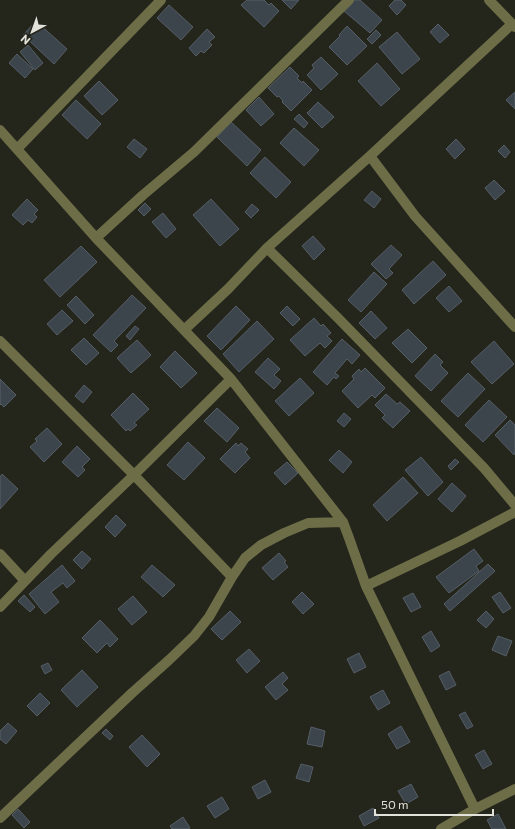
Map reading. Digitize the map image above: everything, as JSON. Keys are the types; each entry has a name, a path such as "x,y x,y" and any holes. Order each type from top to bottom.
{"street":[{"path":"17,149 161,0"},
{"path":"96,238 143,195 194,152 349,0"},
{"path":"184,330 228,289 267,248 514,25 489,0"},
{"path":"0,130 96,238 231,379 343,522 366,586 475,809"},
{"path":"370,156 415,216 515,327"},
{"path":"267,248 338,318 484,468 515,505"},
{"path":"0,341 134,475 232,577"},
{"path":"0,607 56,549 134,475 231,379"},
{"path":"366,586 460,541 515,512"},
{"path":"0,818 194,636 209,617 232,577 245,558 261,545 308,523 343,522"},
{"path":"0,554 25,581"},
{"path":"441,829 475,809 515,789"}],"building":[{"path":"247,0 264,0 269,5 271,3 279,11 264,27 241,5"},
{"path":"282,0 299,0 291,9"},
{"path":"354,0 360,0 382,20 370,33 344,11"},
{"path":"395,0 401,0 406,5 397,15 389,6"},
{"path":"169,5 193,27 181,40 157,18"},
{"path":"36,21 67,49 54,64 23,35"},
{"path":"438,24 449,35 440,43 430,32"},
{"path":"347,26 367,46 347,65 329,47"},
{"path":"207,29 215,37 209,42 212,45 204,53 201,51 196,56 189,48"},
{"path":"376,30 381,35 372,44 367,39"},
{"path":"397,32 420,59 402,74 379,47"},
{"path":"28,45 43,63 35,70 20,52"},
{"path":"17,54 33,69 25,78 9,63"},
{"path":"321,57 338,74 321,90 307,75 314,68 312,65"},
{"path":"377,63 400,89 381,106 358,81"},
{"path":"290,67 299,76 297,78 302,83 303,81 312,90 291,111 282,102 283,101 279,96 277,97 268,88"},
{"path":"99,81 118,100 102,115 84,96"},
{"path":"515,92 515,109 506,100"},
{"path":"259,97 274,114 261,126 246,110"},
{"path":"76,100 101,124 87,139 62,115"},
{"path":"318,102 334,117 322,128 307,113"},
{"path":"299,114 308,123 304,128 294,119"},
{"path":"231,122 261,150 247,166 217,137"},
{"path":"294,128 319,150 304,166 280,143"},
{"path":"134,139 147,149 140,158 127,147"},
{"path":"456,139 465,149 455,159 446,149"},
{"path":"504,145 510,152 505,158 498,151"},
{"path":"265,157 291,182 276,198 250,173"},
{"path":"494,180 505,191 495,200 485,188"},
{"path":"372,191 381,199 374,208 364,200"},
{"path":"27,199 38,210 34,214 37,217 32,223 28,220 23,225 12,215"},
{"path":"211,199 239,229 220,246 193,215"},
{"path":"145,203 151,209 144,216 138,210"},
{"path":"252,204 259,210 251,218 245,212"},
{"path":"163,213 176,229 166,238 152,222"},
{"path":"313,236 325,249 314,260 302,246"},
{"path":"391,245 402,255 389,269 393,273 386,279 371,264"},
{"path":"81,246 97,262 60,297 44,280"},
{"path":"433,261 446,275 414,304 402,290"},
{"path":"374,272 387,284 361,312 348,300"},
{"path":"449,286 462,301 449,312 436,298"},
{"path":"132,295 146,308 114,341 118,345 111,352 93,335"},
{"path":"76,296 94,315 85,324 67,305"},
{"path":"236,306 250,320 221,350 207,336"},
{"path":"287,306 300,319 293,326 280,313"},
{"path":"62,310 73,321 57,335 47,324"},
{"path":"371,311 387,328 375,339 359,323"},
{"path":"314,318 321,326 323,324 331,333 327,336 332,341 325,348 320,343 305,356 290,340"},
{"path":"257,321 274,339 239,372 223,354"},
{"path":"135,326 139,329 130,340 126,336"},
{"path":"408,329 427,348 412,363 392,343"},
{"path":"84,338 99,353 86,365 71,350"},
{"path":"342,339 360,355 352,364 347,359 335,373 339,376 336,379 334,377 327,385 313,372"},
{"path":"137,340 151,355 131,373 117,358"},
{"path":"494,341 514,364 492,384 471,362"},
{"path":"175,351 197,373 181,388 160,367"},
{"path":"435,354 443,362 440,365 448,373 431,391 415,376"},
{"path":"268,358 280,369 274,375 281,381 274,389 255,372"},
{"path":"365,368 385,388 375,398 372,395 358,408 342,391 354,379 352,376 359,369 361,372"},
{"path":"468,373 485,389 458,417 441,401"},
{"path":"300,378 314,393 289,416 275,401"},
{"path":"0,379 16,395 4,407 1,404 0,405"},
{"path":"84,385 92,392 83,403 75,396"},
{"path":"133,393 149,409 134,423 137,425 130,431 128,429 126,431 111,415"},
{"path":"386,394 397,404 400,402 410,411 393,428 382,418 385,415 375,405"},
{"path":"489,400 507,417 483,442 465,425"},
{"path":"217,408 239,428 227,442 204,421"},
{"path":"344,413 351,419 344,427 337,421"},
{"path":"510,420 515,425 514,455 495,435"},
{"path":"47,428 62,444 44,462 30,447 37,441 35,439"},
{"path":"188,442 205,458 184,480 167,465"},
{"path":"236,443 238,446 241,443 248,449 245,452 250,458 235,473 220,459"},
{"path":"77,446 90,459 82,467 85,470 78,477 62,462"},
{"path":"339,450 352,462 343,473 329,460"},
{"path":"421,457 443,482 428,496 405,470"},
{"path":"455,459 459,462 451,470 448,466"},
{"path":"287,462 298,473 285,485 274,473"},
{"path":"2,474 18,489 0,509 0,477"},
{"path":"403,477 418,493 387,521 373,505"},
{"path":"452,483 466,496 452,512 438,499"},
{"path":"116,515 126,525 115,537 105,527"},
{"path":"474,549 483,561 476,566 479,571 449,593 436,577"},
{"path":"82,551 91,559 82,569 73,560"},
{"path":"279,553 286,561 284,562 288,567 273,580 262,568"},
{"path":"488,564 495,571 450,611 444,604"},
{"path":"62,565 75,581 67,588 63,583 51,592 59,602 45,614 29,594"},
{"path":"152,565 175,585 163,597 141,577"},
{"path":"302,592 314,604 303,614 292,602"},
{"path":"500,592 511,608 503,613 492,597"},
{"path":"413,593 421,607 411,612 403,598"},
{"path":"24,595 35,607 30,612 18,601"},
{"path":"133,596 147,612 132,625 118,609"},
{"path":"230,611 241,622 222,640 211,629"},
{"path":"486,611 494,619 486,628 477,620"},
{"path":"100,620 118,639 110,647 107,643 97,653 82,638"},
{"path":"431,631 440,646 431,652 422,637"},
{"path":"498,636 512,641 506,656 492,650"},
{"path":"249,649 260,661 247,673 236,660"},
{"path":"359,653 366,667 354,673 347,659"},
{"path":"48,663 52,670 45,674 41,666"},
{"path":"82,670 98,687 77,707 61,690"},
{"path":"449,671 456,685 446,690 439,676"},
{"path":"283,672 288,678 282,684 288,690 276,700 265,687"},
{"path":"383,690 390,703 378,710 370,697"},
{"path":"40,693 50,703 37,716 27,706"},
{"path":"465,712 473,726 467,729 459,715"},
{"path":"8,723 17,731 6,744 0,739 0,731"},
{"path":"401,726 410,742 397,749 388,734"},
{"path":"311,727 325,731 322,747 307,744"},
{"path":"106,729 113,736 110,740 102,733"},
{"path":"142,735 160,754 147,767 129,747"},
{"path":"484,750 492,764 483,769 475,755"},
{"path":"301,764 313,767 309,782 296,778"},
{"path":"265,780 271,792 258,799 252,787"},
{"path":"411,784 418,797 406,804 398,791"},
{"path":"222,797 229,809 215,818 207,806"},
{"path":"373,808 379,818 364,826 359,816"},
{"path":"18,809 30,822 24,828 12,815"},
{"path":"498,814 506,829 492,829 487,820"},
{"path":"183,817 190,828 172,829 170,826"}]}
